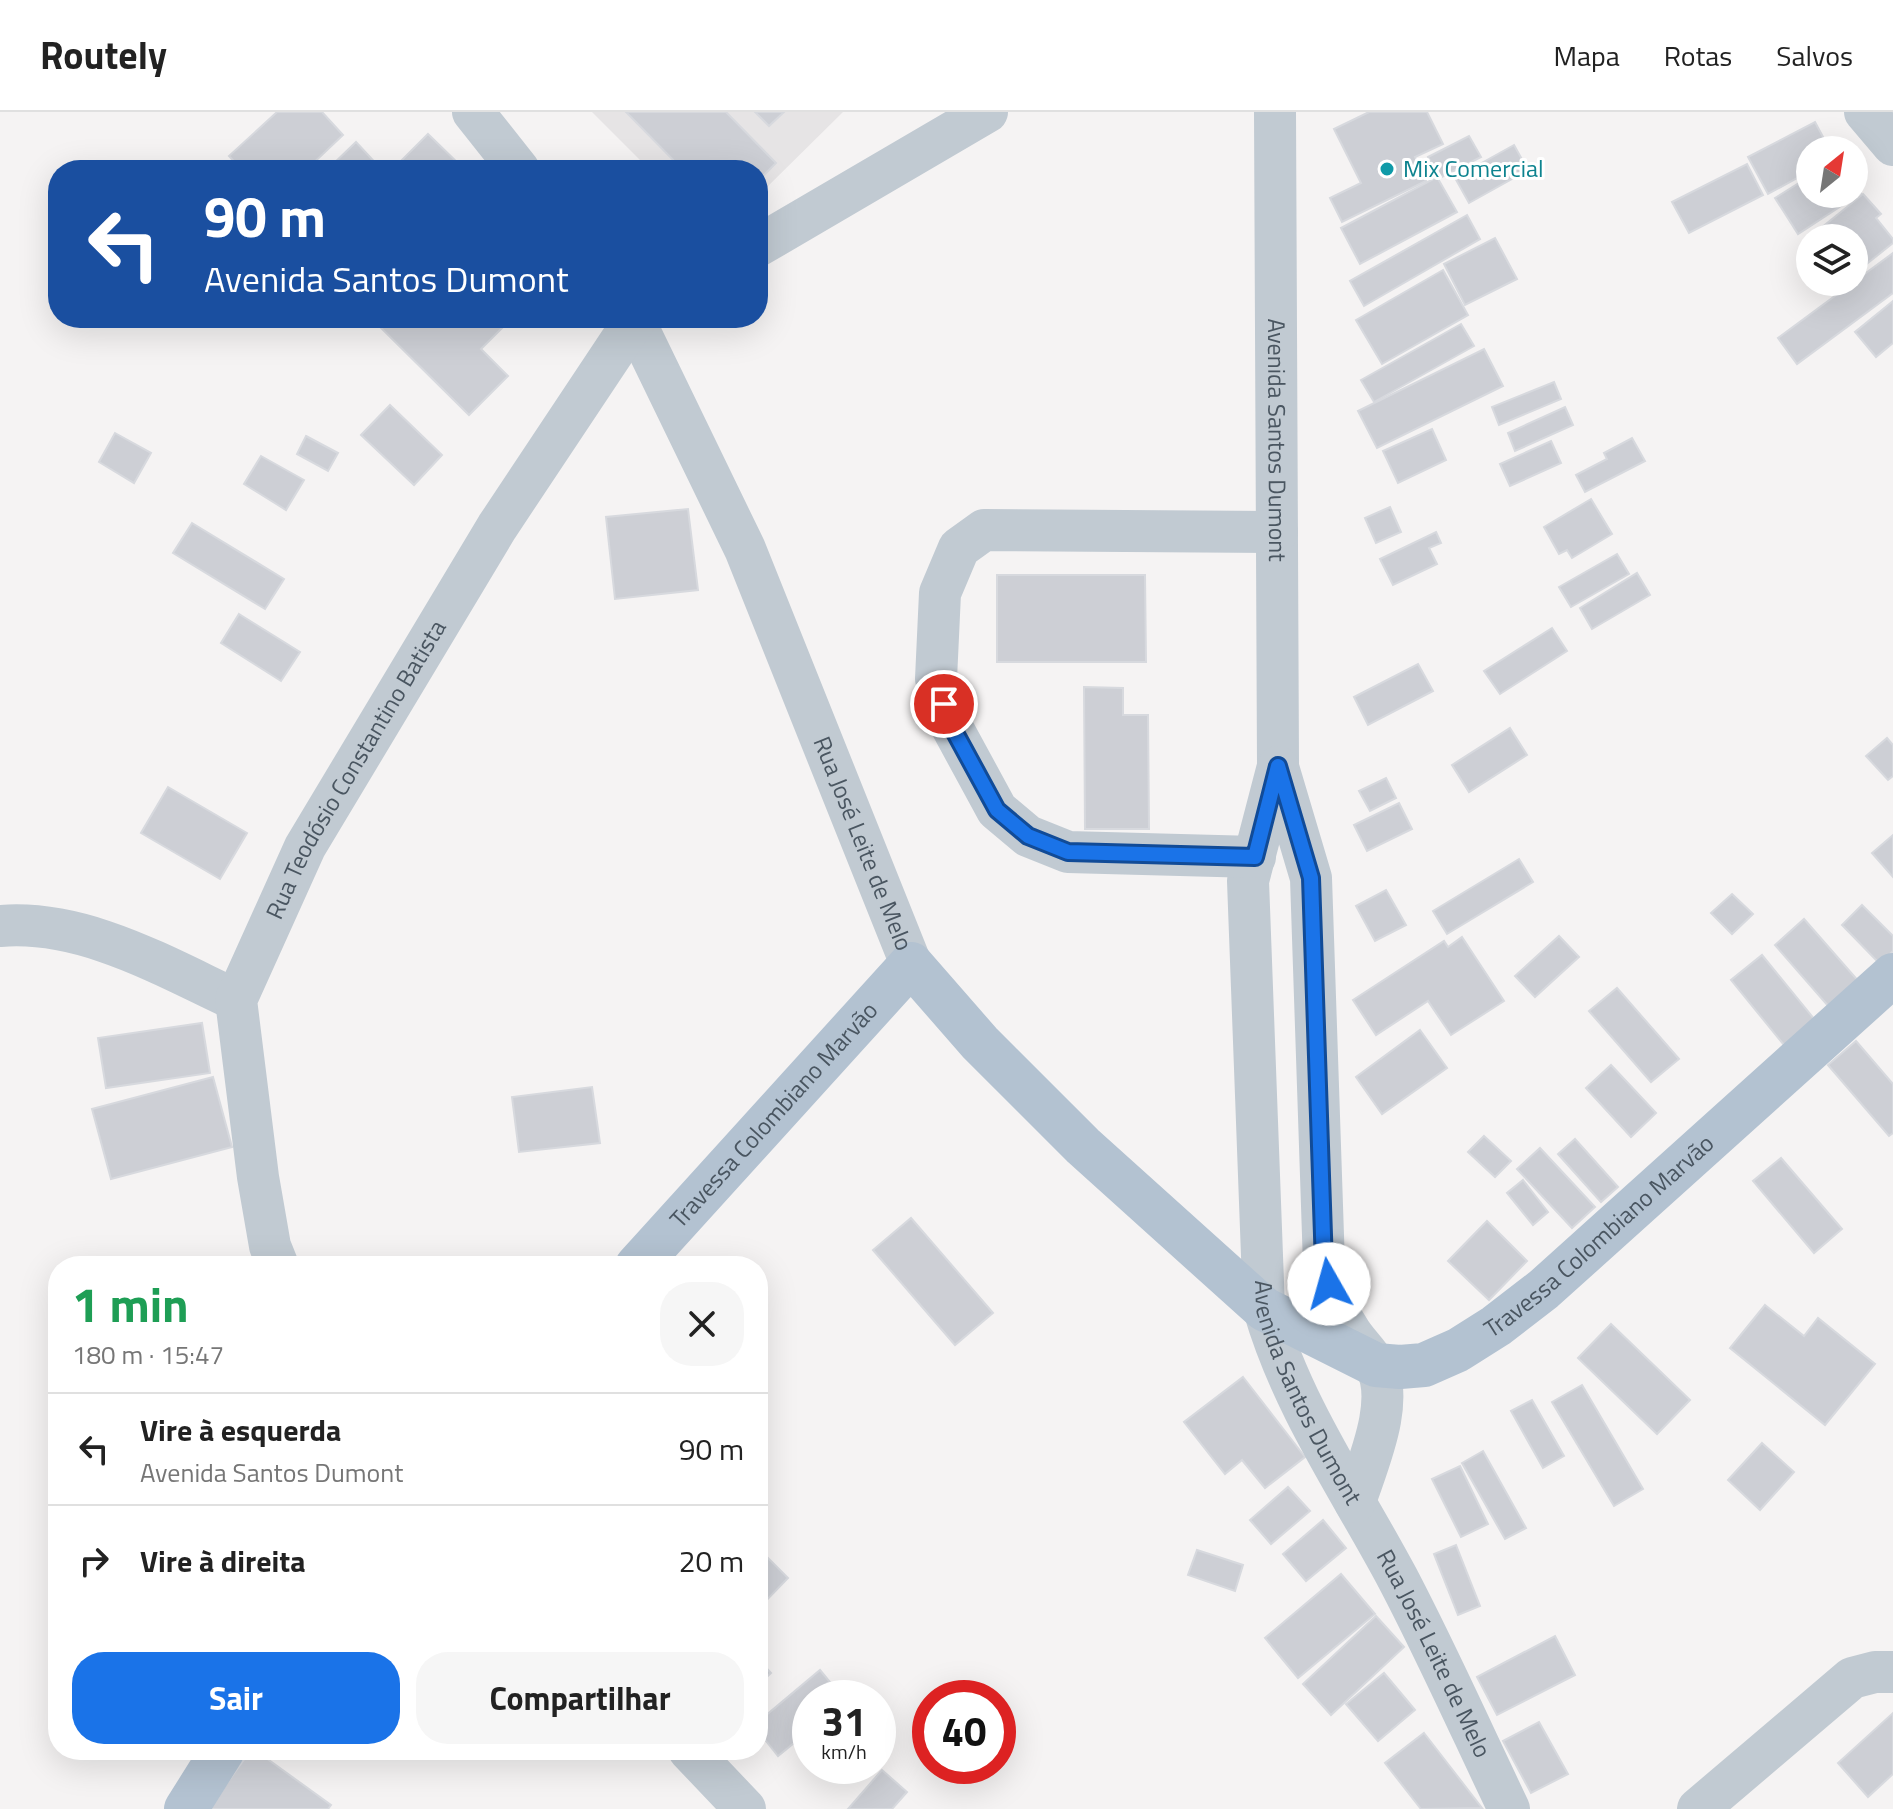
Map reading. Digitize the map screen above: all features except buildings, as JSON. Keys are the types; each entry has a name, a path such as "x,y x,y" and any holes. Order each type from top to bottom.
{"main road":[{"name":"Travessa Colombiano Marvão","path":"646,1256 911,964"},
{"name":"Rua José Leite de Melo","path":"911,964 980,1043 1083,1146 1264,1309"},
{"name":"Travessa Colombiano Marvão","path":"1264,1309 1376,1365 1424,1365 1458,1350 1496,1326 1569,1268 1893,975"},
{"path":"186,1809 217,1760"}],"street":[{"path":"473,112 511,160"},
{"path":"768,240 987,112"},
{"name":"Avenida Santos Dumont","path":"1275,112 1278,766 1248,881 1264,1309 1278,1357 1324,1449 1355,1502"},
{"path":"1865,112 1893,145"},
{"name":"Rua Teodósio Constantino Batista","path":"236,1000 305,847 497,527 627,328"},
{"name":"Rua José Leite de Melo","path":"639,328 745,549 911,964"},
{"path":"1255,857 1068,852 1028,836 997,810 953,729 936,679 940,593 959,548 984,530 1277,532"},
{"name":"Avenida Santos Dumont","path":"1278,766 1311,878 1324,1265 1333,1303 1348,1330 1376,1365 1382,1391 1380,1419 1355,1502"},
{"path":"0,926 56,928 87,936 163,966 236,1000 258,1177 274,1256"},
{"name":"Rua José Leite de Melo","path":"1355,1502 1398,1579 1509,1809"},
{"path":"1698,1809 1852,1678 1875,1672 1893,1672"},
{"path":"698,1760 745,1809"}],"shaded area":[{"path":"592,112 843,112 768,186 768,160 640,160"}],"place":[{"name":"Mix Comercial","path":"1387,169"}],"route":[{"path":"944,704 953,729 997,810 1028,836 1068,852 1255,857 1278,766 1311,878 1324,1265 1329,1284"}]}
